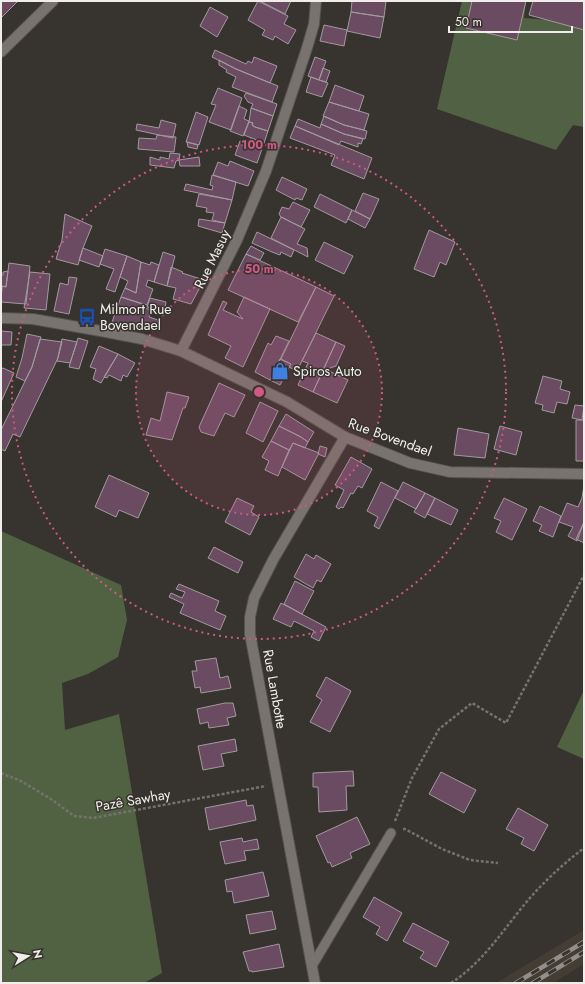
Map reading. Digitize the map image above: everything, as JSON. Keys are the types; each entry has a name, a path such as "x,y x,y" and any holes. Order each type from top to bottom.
{"street":[{"path":"1,52 54,1"},
{"name":"Rue Masuy","path":"181,351 240,234 266,171 307,48 314,24 316,1"},
{"path":"1,318 33,319 128,336 181,351"},
{"name":"Rue Bovendael","path":"181,351 287,402 345,437 410,463 450,472 584,474"},
{"name":"Rue Lambotte","path":"315,983 250,634 251,611 254,598 272,560 345,437"}],"lane":[{"path":"312,966 391,833"}],"path":[{"path":"391,833 412,778 439,729 472,703 506,723 513,707 584,575"},
{"path":"1,713 1,718"},
{"name":"Pazê Sawhay","path":"1,773 21,781 52,799 74,816 93,818 278,784"},
{"path":"391,833 405,828 442,849 470,860 498,863"},
{"path":"451,983 467,972 492,947 524,904 557,869 584,848"}],"shaded area":[{"path":"584,930 584,964 553,983 496,983"}],"green space":[{"path":"462,1 526,1 524,18 584,23 584,127 573,125 556,150 437,109"},
{"path":"1,531 121,585 127,620 118,657 88,674 62,683 65,730 119,714 162,973 144,983 1,983"},
{"path":"584,690 584,759 557,747"}],"building":[{"path":"1,1 18,1 1,18"},
{"path":"258,1 288,16 284,24 296,30 288,44 275,36 273,40 262,35 265,30 248,20"},
{"path":"260,1 291,1 285,14"},
{"path":"352,1 386,1 384,17 351,12"},
{"path":"472,1 526,1 517,40 466,28"},
{"path":"533,1 584,1 584,30 529,15"},
{"path":"210,7 228,17 217,37 200,26"},
{"path":"351,12 384,17 380,38 347,31"},
{"path":"324,25 347,30 344,46 320,41"},
{"path":"215,50 246,64 248,61 252,63 254,57 277,66 270,83 212,57"},
{"path":"315,57 326,61 319,80 308,76"},
{"path":"219,60 236,69 278,86 272,102 232,87 236,77 226,72 227,70 219,65"},
{"path":"323,68 330,71 326,82 319,80"},
{"path":"311,77 328,83 322,97 306,92"},
{"path":"335,85 364,96 359,111 329,102"},
{"path":"218,88 242,98 231,130 209,122 216,105 211,104"},
{"path":"246,93 277,104 273,116 251,108 253,104 248,102 244,96"},
{"path":"329,102 369,114 364,130 344,125 323,116"},
{"path":"239,106 247,110 244,119 249,121 243,136 230,131"},
{"path":"251,108 273,116 268,131 255,127 252,125 253,123 249,122"},
{"path":"196,112 208,117 199,145 186,142"},
{"path":"324,116 344,125 367,131 365,139 344,134 321,124"},
{"path":"298,119 320,128 321,124 344,134 363,139 361,144 358,143 358,147 341,141 339,145 295,126"},
{"path":"161,120 176,124 173,138 136,130 137,124 159,128"},
{"path":"249,122 253,123 252,125 255,127 268,131 264,143 244,135"},
{"path":"295,126 372,158 364,179 331,165 335,155 290,138"},
{"path":"157,135 176,137 174,152 138,149 139,138 156,139"},
{"path":"251,138 264,143 257,163 235,155 240,141 249,144"},
{"path":"187,142 198,145 197,149 188,147"},
{"path":"170,153 180,154 179,160 176,161 174,168 150,165 150,157 160,160 160,157 169,159"},
{"path":"199,157 200,166 180,166 179,160"},
{"path":"230,161 254,171 248,186 213,175 218,162 228,166"},
{"path":"212,175 236,182 232,200 184,190 186,184 212,190 213,186 210,185"},
{"path":"282,177 307,189 302,200 296,198 295,200 276,190"},
{"path":"363,193 379,199 370,219 355,211"},
{"path":"199,194 232,200 225,223 212,220 214,213 206,212 207,208 196,206"},
{"path":"320,194 352,210 346,223 314,207"},
{"path":"293,202 310,210 301,227 281,217 279,214 282,207 289,209"},
{"path":"352,210 370,219 365,228 348,219"},
{"path":"65,214 92,226 78,265 56,259 62,240"},
{"path":"281,217 305,229 297,244 307,248 308,257 271,238"},
{"path":"199,219 225,223 222,233 198,226"},
{"path":"429,230 455,242 446,265 440,262 434,277 414,269"},
{"path":"257,232 294,250 291,257 281,252 280,255 252,243"},
{"path":"324,242 353,256 344,274 315,260"},
{"path":"251,246 264,253 260,260 246,254"},
{"path":"83,248 103,256 99,267 79,260"},
{"path":"105,249 127,256 115,292 106,289 114,269 100,264"},
{"path":"163,252 175,256 167,286 154,282"},
{"path":"246,254 316,287 298,322 228,290"},
{"path":"127,256 141,262 136,293 125,288 128,281 120,277"},
{"path":"141,262 150,265 151,262 159,265 154,282 148,280 146,286 153,289 147,305 121,297 125,288 136,293"},
{"path":"9,263 30,266 26,304 1,302 2,286 6,287"},
{"path":"171,267 183,272 182,273 204,280 191,304 173,299 176,288 167,286"},
{"path":"8,271 6,287 2,286 1,298 1,275 3,275 3,272"},
{"path":"30,272 50,274 46,310 24,308"},
{"path":"69,277 77,278 69,314 54,311 60,283 68,285"},
{"path":"316,287 334,296 297,371 289,367 291,364 281,359"},
{"path":"121,297 142,304 141,307 152,310 149,317 158,320 156,330 112,322"},
{"path":"244,297 270,309 243,367 225,358 231,346 208,335 223,301 227,303 223,310 243,319 237,312"},
{"path":"150,298 166,302 164,313 147,307"},
{"path":"1,331 12,332 11,345 1,345"},
{"path":"316,333 336,342 313,392 298,385 308,363 302,361"},
{"path":"27,334 41,337 32,367 25,381 16,377"},
{"path":"276,336 289,341 270,380 255,372 268,343 271,345"},
{"path":"78,338 88,341 79,369 69,367"},
{"path":"40,339 62,342 58,358 20,437 13,434 5,451 1,449 1,430 32,367"},
{"path":"62,339 77,342 70,363 57,361"},
{"path":"336,342 345,346 336,366 330,368 329,371 348,380 337,403 313,392"},
{"path":"99,346 118,354 101,383 93,379 96,369 90,367"},
{"path":"118,354 135,363 127,377 123,375 121,381 109,375 107,378 104,377"},
{"path":"280,359 291,364 280,385 270,380"},
{"path":"3,368 14,373 1,402 1,369"},
{"path":"543,376 562,381 560,389 570,392 567,404 557,402 554,413 542,410 543,405 535,403"},
{"path":"219,383 245,395 234,417 225,413 214,436 201,432 199,427"},
{"path":"167,392 189,397 185,408 183,408 172,440 146,435 151,418 160,421"},
{"path":"260,402 278,411 263,442 246,433"},
{"path":"575,405 584,406 582,420 572,418"},
{"path":"286,414 314,432 308,442 279,426"},
{"path":"576,420 584,420 584,461 576,461"},
{"path":"279,426 308,442 305,448 293,443 289,450 271,441"},
{"path":"500,426 522,432 516,455 494,449"},
{"path":"458,428 489,434 485,458 454,455"},
{"path":"271,441 289,450 278,476 265,470 269,461 262,457"},
{"path":"293,443 319,453 305,480 282,467"},
{"path":"320,446 327,448 325,457 318,454"},
{"path":"351,457 372,469 362,488 358,486 353,494 351,493 343,508 341,507 339,509 336,507 344,490 335,485"},
{"path":"109,475 149,493 138,518 119,510 116,517 95,507"},
{"path":"381,482 398,491 379,529 374,526 378,517 367,511"},
{"path":"403,482 425,493 416,509 395,498"},
{"path":"584,485 584,522 577,541 568,536 573,527 559,522 567,503 578,507 582,498"},
{"path":"425,493 435,498 425,518 414,512"},
{"path":"237,498 254,506 251,512 259,517 250,535 225,522"},
{"path":"435,498 458,510 451,525 427,514"},
{"path":"504,498 527,509 512,540 496,532 501,521 494,518"},
{"path":"540,506 561,516 553,537 539,531 542,525 533,521"},
{"path":"584,522 584,543 576,539"},
{"path":"214,547 243,562 238,573 208,558"},
{"path":"306,554 314,559 316,555 331,564 321,582 317,580 313,588 294,577"},
{"path":"295,581 314,591 302,614 284,604"},
{"path":"179,584 219,601 215,611 226,616 220,630 180,613 184,604 169,597 171,593 182,598 185,592 176,589"},
{"path":"281,603 326,627 319,641 311,637 314,631 294,621 291,627 273,619"},
{"path":"216,658 220,678 228,676 231,688 201,693 200,687 195,688 192,671 197,671 195,661"},
{"path":"326,677 351,691 330,732 310,722 322,700 316,696"},
{"path":"225,703 233,703 236,716 227,718 229,725 209,728 208,722 200,724 197,709"},
{"path":"235,739 237,751 221,754 224,766 203,770 198,746"},
{"path":"353,771 354,786 346,786 347,810 319,812 318,787 313,787 313,773"},
{"path":"441,772 476,790 464,813 429,794"},
{"path":"246,800 247,806 253,805 256,820 209,830 205,808"},
{"path":"518,808 548,825 534,851 521,844 524,838 506,829"},
{"path":"357,817 370,844 350,853 352,858 332,867 330,862 328,863 316,836"},
{"path":"242,838 243,842 257,839 259,849 244,851 246,860 225,864 220,842"},
{"path":"263,872 269,896 234,903 232,891 227,892 225,880"},
{"path":"374,897 402,913 387,941 376,934 380,927 363,917"},
{"path":"272,911 276,929 250,934 246,915"},
{"path":"413,923 449,942 436,967 420,958 424,952 403,941"},
{"path":"279,944 284,967 252,972 249,971 243,952"}],"railway":[{"path":"516,983 584,942"},
{"path":"533,983 584,952"}],"place":[{"name":"Milmort Rue Bovendael","path":"87,317"},
{"name":"Spiros Auto","path":"280,371"}]}
